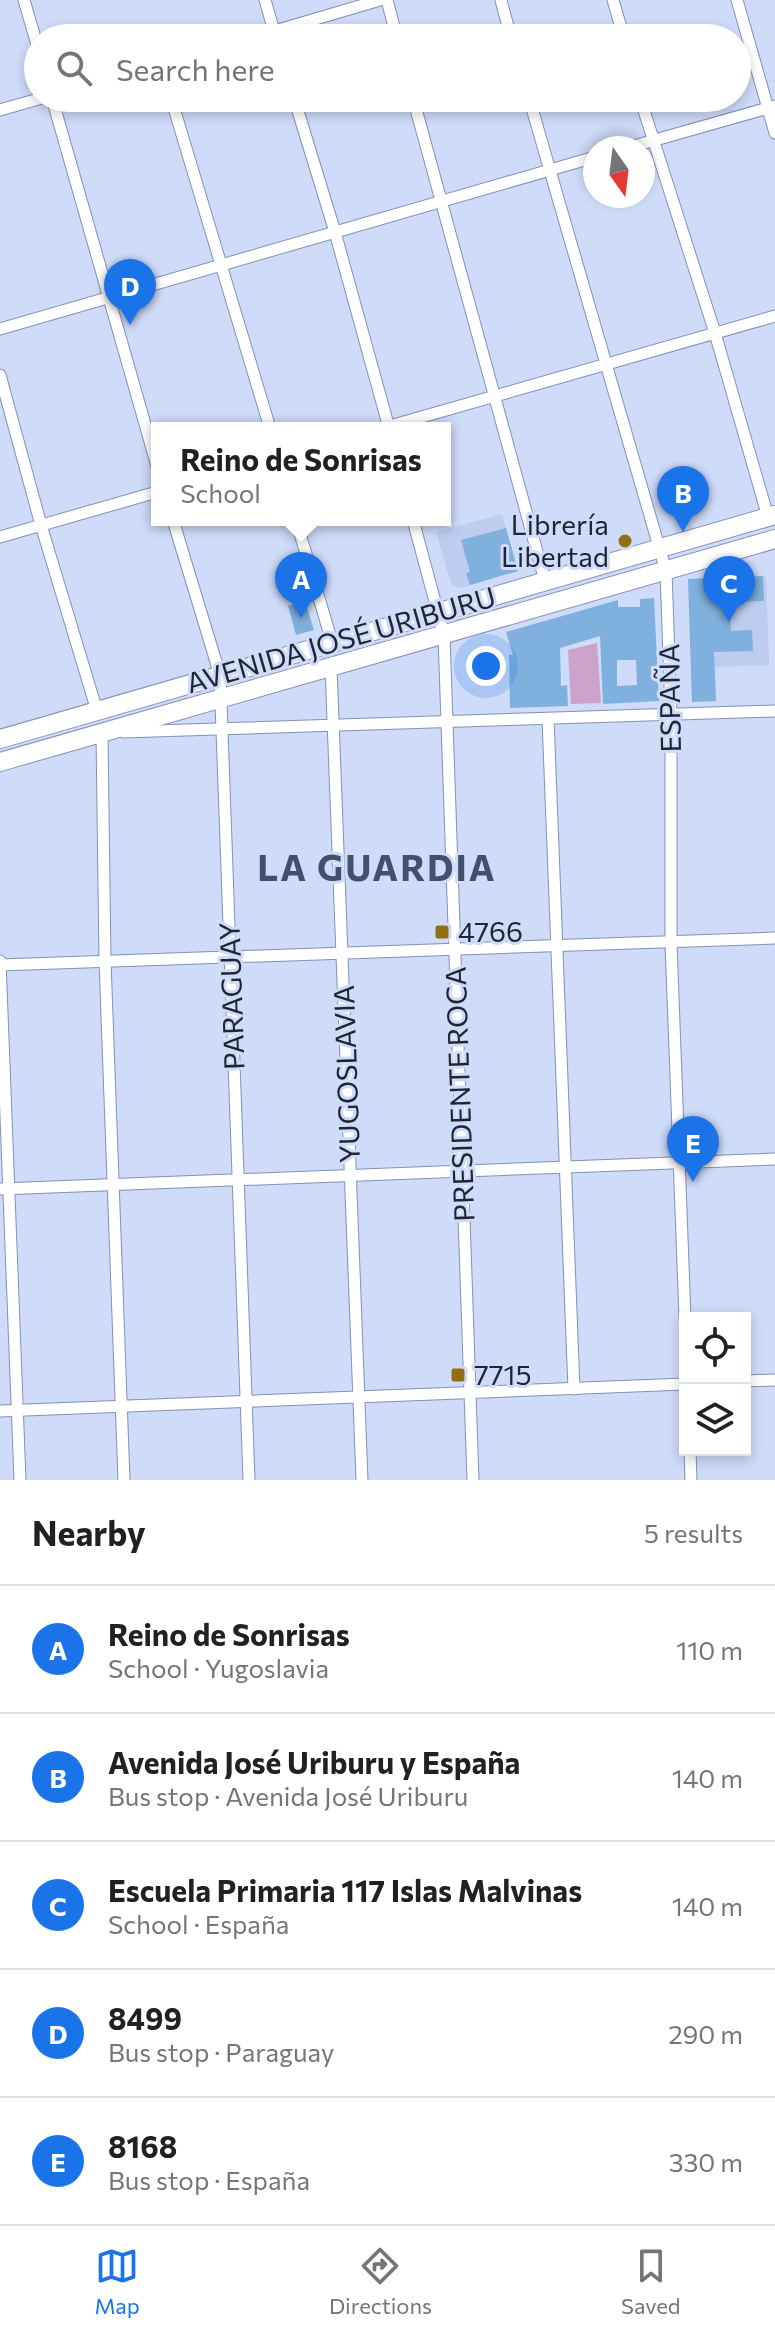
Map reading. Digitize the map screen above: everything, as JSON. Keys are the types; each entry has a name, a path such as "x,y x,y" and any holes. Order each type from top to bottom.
{"main road":[{"name":"AVENIDA JOSÉ URIBURU","path":"0,739 772,516"},
{"name":"AVENIDA JOSÉ URIBURU","path":"0,762 775,539"}],"street":[{"path":"24,0 31,24"},
{"path":"265,0 272,24"},
{"path":"308,24 380,0"},
{"path":"387,0 393,24"},
{"path":"501,0 507,24"},
{"path":"613,0 620,24"},
{"path":"737,0 745,24"},
{"path":"751,44 771,107 775,133"},
{"path":"0,110 24,103"},
{"path":"655,140 771,107"},
{"path":"56,112 151,444"},
{"path":"175,112 268,422"},
{"path":"298,112 335,232 385,422"},
{"path":"417,112 545,581"},
{"name":"ESPAÑA","path":"533,112 666,571 671,715 671,943 685,1312"},
{"path":"644,112 651,136"},
{"path":"655,147 772,516"},
{"path":"0,329 583,160"},
{"path":"403,422 775,316"},
{"path":"0,375 97,711"},
{"path":"0,537 151,494"},
{"name":"PARAGUAY","path":"175,526 220,675 222,699 249,1480"},
{"path":"298,526 332,642"},
{"name":"PRESIDENTE ROCA","path":"415,526 444,635 473,1480"},
{"name":"YUGOSLAVIA","path":"331,667 362,1480"},
{"path":"124,1480 105,961 102,733 775,711"},
{"path":"548,719 574,1389"},
{"path":"0,965 775,938"},
{"path":"0,959 4,1189 20,1480"},
{"path":"4,1189 775,1159"},
{"path":"751,1381 775,1380"},
{"path":"0,1411 679,1384"},
{"path":"690,1456 691,1480"}],"shaded area":[{"path":"502,514 518,571 460,588 451,584 436,532"},
{"path":"766,576 769,665 715,667 716,701 692,702 688,579"},
{"path":"597,643 601,703 571,704 568,650"}],"building":[{"path":"506,528 518,571 470,585 466,573 470,572 461,540"},
{"path":"763,576 764,601 730,602 731,631 752,630 753,651 714,652 716,701 692,702 688,579"},
{"path":"654,598 659,701 603,704 600,636 560,648 561,686 567,685 568,706 510,708 509,655 513,655 506,632 618,600 618,607 640,607 640,599","holes":["617,660 636,660 637,685 617,686"]},
{"path":"305,601 314,630 296,635 288,606"}],"place":[{"name":"8499","path":"130,325"},
{"name":"Avenida José Uriburu y España","path":"683,532"},
{"name":"Librería Libertad","path":"625,541"},
{"name":"Reino de Sonrisas","path":"301,618"},
{"name":"Escuela Primaria 117 Islas Malvinas","path":"729,622"},
{"name":"4766","path":"442,932"},
{"name":"8168","path":"693,1182"},
{"name":"7715","path":"458,1375"}],"district":[{"name":"LA GUARDIA","path":"377,868"}]}
